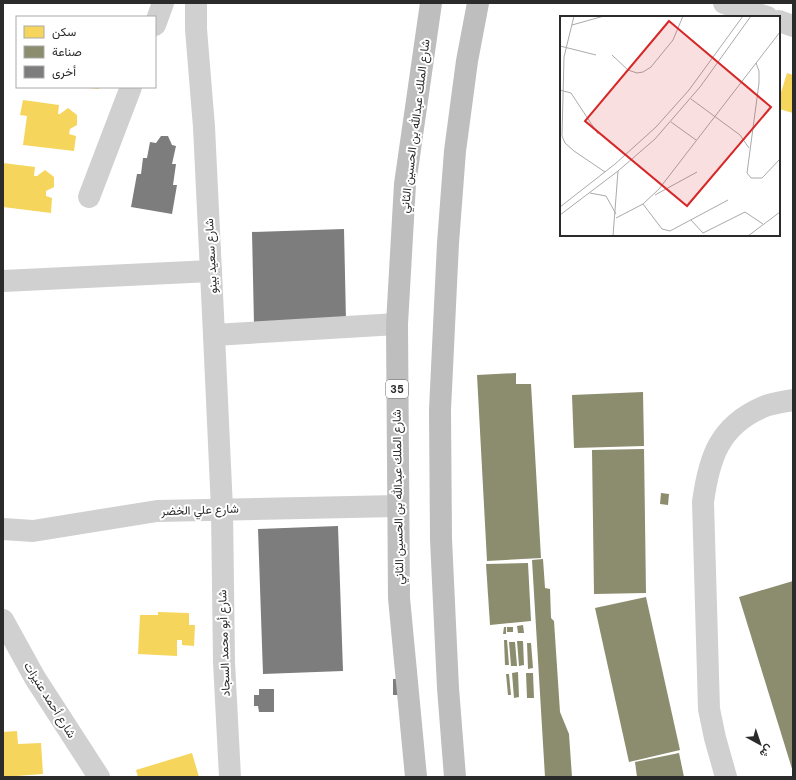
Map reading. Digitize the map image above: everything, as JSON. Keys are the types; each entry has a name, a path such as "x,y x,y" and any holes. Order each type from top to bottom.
{"highway":[{"name":"شارع الملك عبدالله بن الحسين الثاني","path":"416,777 399,598 398,324 405,184 431,3"},
{"path":"455,777 448,688 441,539 440,410 448,243 455,152 467,61 478,3"}],"street":[{"path":"156,22 163,3"},
{"name":"شارع سعيد بينو","path":"196,3 196,29 204,127 212,271 222,509"},
{"path":"724,3 764,16"},
{"path":"780,21 793,26"},
{"path":"89,197 131,88"},
{"path":"3,281 212,271"},
{"path":"214,335 398,324"},
{"path":"726,777 715,738 709,709 703,502 706,478 717,448 731,427 743,417 765,406 793,400"},
{"name":"شارع علي الخضر","path":"3,529 33,531 157,511 398,506"},
{"name":"شارع أبو محمد السجاد","path":"222,509 224,662 230,777"},
{"name":"شارع أحمد عنيزات","path":"3,620 9,647 35,678 99,777"}],"building: سكن":[{"path":"787,73 793,75 793,113 780,109 780,96"},
{"path":"23,100 59,105 58,114 68,108 77,115 77,125 70,129 69,134 76,136 74,151 23,145 27,116 20,115"},
{"path":"3,163 35,167 34,176 37,176 45,170 54,177 54,187 46,191 46,196 52,198 51,213 3,207"},
{"path":"158,612 189,613 189,625 195,625 194,646 182,645 182,640 177,640 177,656 138,654 140,615 158,615"},
{"path":"17,731 18,744 41,743 43,774 3,777 3,732"},
{"path":"192,753 199,777 138,777 136,770"}],"building: صناعة":[{"path":"516,373 516,384 531,384 541,558 487,561 477,375"},
{"path":"643,392 644,446 574,448 572,395"},
{"path":"644,449 646,593 594,594 592,450"},
{"path":"661,493 669,494 668,505 660,504"},
{"path":"543,559 545,588 550,589 551,618 554,621 560,712 569,734 572,777 545,777 532,560"},
{"path":"528,563 531,621 490,625 486,564"},
{"path":"793,581 793,772 739,597"},
{"path":"646,597 680,750 629,762 595,608"},
{"path":"523,625 524,633 518,633 517,626"},
{"path":"504,627 506,627 506,634 503,634"},
{"path":"507,627 513,627 513,632 507,632"},
{"path":"504,640 507,640 509,665 505,665"},
{"path":"517,641 523,641 524,665 519,666"},
{"path":"509,642 515,642 517,666 511,666"},
{"path":"527,643 531,643 533,668 528,669"},
{"path":"518,672 519,697 514,698 512,673"},
{"path":"526,673 533,673 534,698 527,698"},
{"path":"506,674 509,674 511,695 508,695"},
{"path":"679,753 684,777 637,777 635,762"}],"building: أخرى":[{"path":"161,136 168,136 172,145 176,146 172,164 176,164 173,185 177,185 172,214 131,207 137,174 141,174 143,158 147,158 150,142 156,143"},
{"path":"344,229 346,321 254,324 252,232"},
{"path":"338,526 343,671 263,674 258,529"},
{"path":"393,679 400,679 400,695 393,695"},
{"path":"259,689 274,689 274,712 259,712 258,706 254,706 254,695 259,695"}]}
